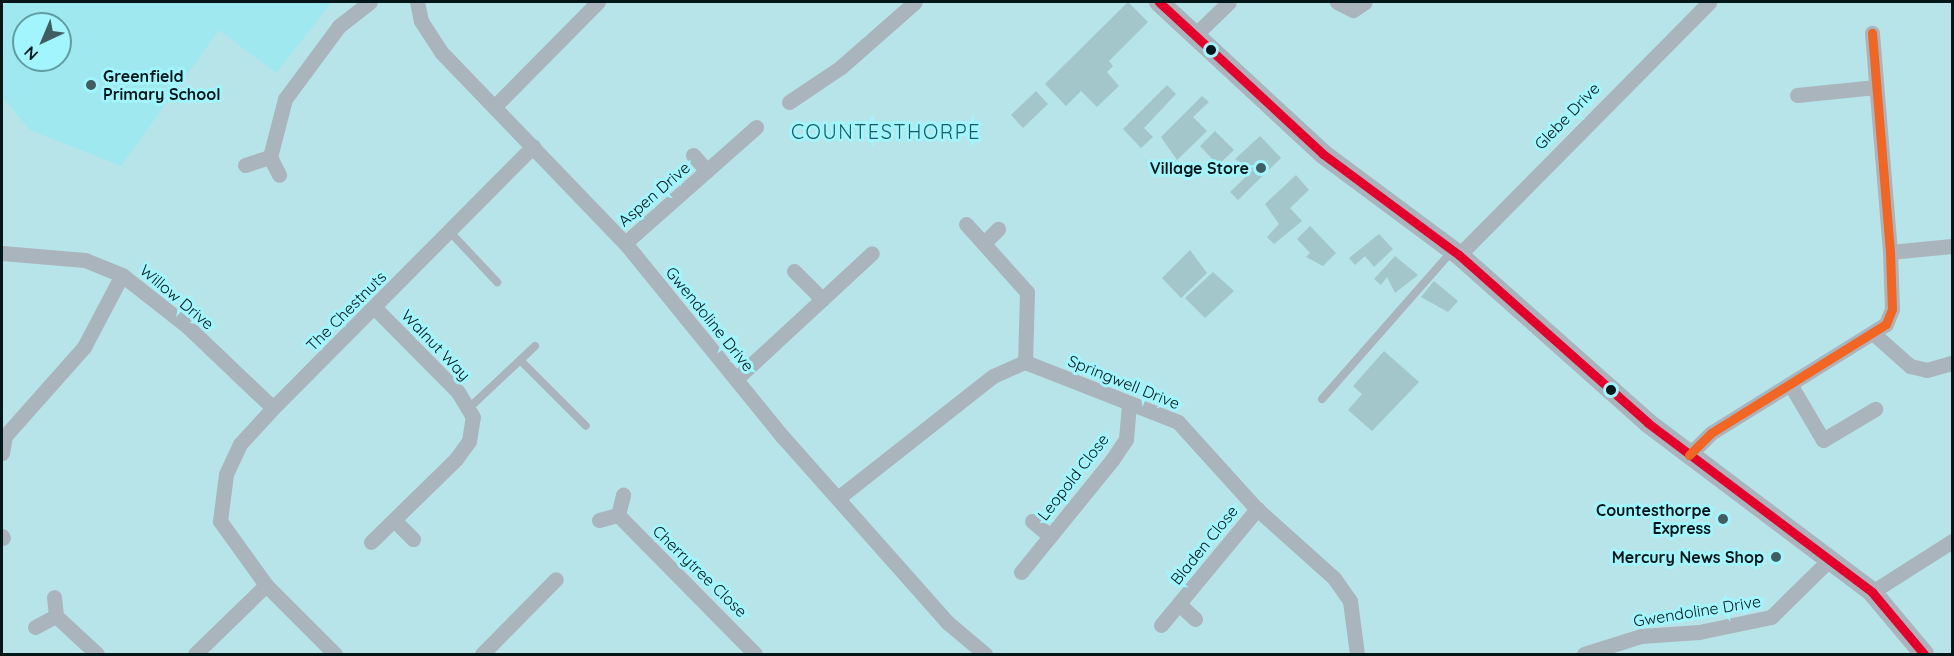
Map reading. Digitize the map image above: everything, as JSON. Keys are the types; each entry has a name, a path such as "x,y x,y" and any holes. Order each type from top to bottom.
{"street":[{"path":"279,175 270,157 285,99 339,26 370,2"},
{"name":"Gwendoline Drive","path":"417,2 421,21 441,52 625,243 735,379 965,649 985,654"},
{"path":"494,107 598,2"},
{"path":"789,102 848,61 915,2"},
{"path":"1159,2 1323,154 1456,252 1689,455 1872,592 1924,654"},
{"path":"1195,35 1229,2"},
{"path":"1337,2 1353,10 1365,2"},
{"name":"Glebe Drive","path":"1456,252 1705,3"},
{"path":"1689,455 1711,432 1875,335 1892,309 1890,252 1872,33"},
{"path":"1797,95 1876,87"},
{"name":"Aspen Drive","path":"625,243 756,127"},
{"name":"The Chestnuts","path":"266,585 220,521 226,474 240,444 533,146"},
{"name":"Aspen Drive","path":"693,155 707,171"},
{"path":"245,165 270,157"},
{"path":"838,498 993,376 1025,362 1027,292 966,224"},
{"path":"984,243 998,229"},
{"path":"1890,252 1953,246"},
{"name":"Willow Drive","path":"2,253 85,260 123,275 188,327 273,408"},
{"path":"735,379 872,253"},
{"path":"794,271 822,299"},
{"path":"2,453 3,435 84,347 123,275"},
{"name":"Walnut Way","path":"375,308 468,409"},
{"path":"1875,335 1910,366 1927,370 1953,363"},
{"name":"Springwell Drive","path":"1025,362 1178,422 1257,509 1344,593 1357,654"},
{"path":"1790,384 1823,440 1875,409"},
{"name":"Leopold Close","path":"1021,572 1125,439 1130,404"},
{"path":"371,542 470,441 473,417 468,409"},
{"path":"599,520 618,515 623,495"},
{"name":"Bladen Close","path":"1161,625 1257,509"},
{"name":"Cherrytree Close","path":"618,515 755,654"},
{"path":"393,520 413,539"},
{"name":"Leopold Close","path":"1032,521 1050,536"},
{"path":"1872,592 1953,541"},
{"name":"Gwendoline Drive","path":"1584,654 1641,636 1699,632 1771,617 1830,559"},
{"path":"482,654 556,579"},
{"path":"195,654 266,585 335,654"},
{"path":"54,597 56,616 97,654"},
{"name":"Bladen Close","path":"1179,604 1195,620"},
{"path":"35,627 56,616"}],"lane":[{"path":"450,232 498,282"},
{"path":"1322,399 1456,252"},
{"path":"468,409 535,346"},
{"path":"520,360 586,426"}],"shaded area":[{"name":"Greenfield Primary School","path":"2,2 332,2 276,73 219,30 121,166 30,130 2,97"}],"building":[{"path":"1128,2 1148,22 1109,61 1113,66 1107,72 1119,86 1097,107 1081,91 1066,106 1045,84"},
{"path":"1167,85 1176,94 1144,128 1153,137 1141,148 1123,129"},
{"path":"1036,91 1048,104 1023,128 1011,115"},
{"path":"1202,96 1209,102 1193,117 1207,131 1177,160 1161,137"},
{"path":"1215,131 1234,150 1218,165 1200,146"},
{"name":"Village Store","path":"1260,136 1281,158 1238,200 1230,192 1253,170 1235,159"},
{"path":"1296,175 1309,190 1290,208 1302,221 1274,244 1267,237 1279,224 1265,204"},
{"path":"1310,226 1336,253 1323,266 1306,257 1310,253 1297,239"},
{"path":"1379,234 1393,249 1374,267 1365,256 1355,265 1349,258"},
{"path":"1190,250 1207,273 1181,298 1162,278"},
{"path":"1395,256 1418,275 1395,293 1387,277 1381,285 1374,279"},
{"path":"1213,272 1234,291 1205,318 1185,298"},
{"path":"1434,281 1458,301 1448,312 1421,297"},
{"path":"1384,351 1419,382 1372,431 1348,410 1362,394 1353,386"}],"transit line":[{"path":"1159,2 1323,154 1459,255 1648,423 1872,592 1924,654"},
{"path":"1689,455 1711,433 1886,324 1892,309 1890,252 1872,33"}],"place":[{"name":"Greenfield Primary School","path":"91,85"},
{"name":"Village Store","path":"1261,168"},
{"name":"Countesthorpe Express","path":"1723,519"},
{"name":"Mercury News Shop","path":"1776,557"}],"district":[{"name":"COUNTESTHORPE","path":"886,131"}]}
